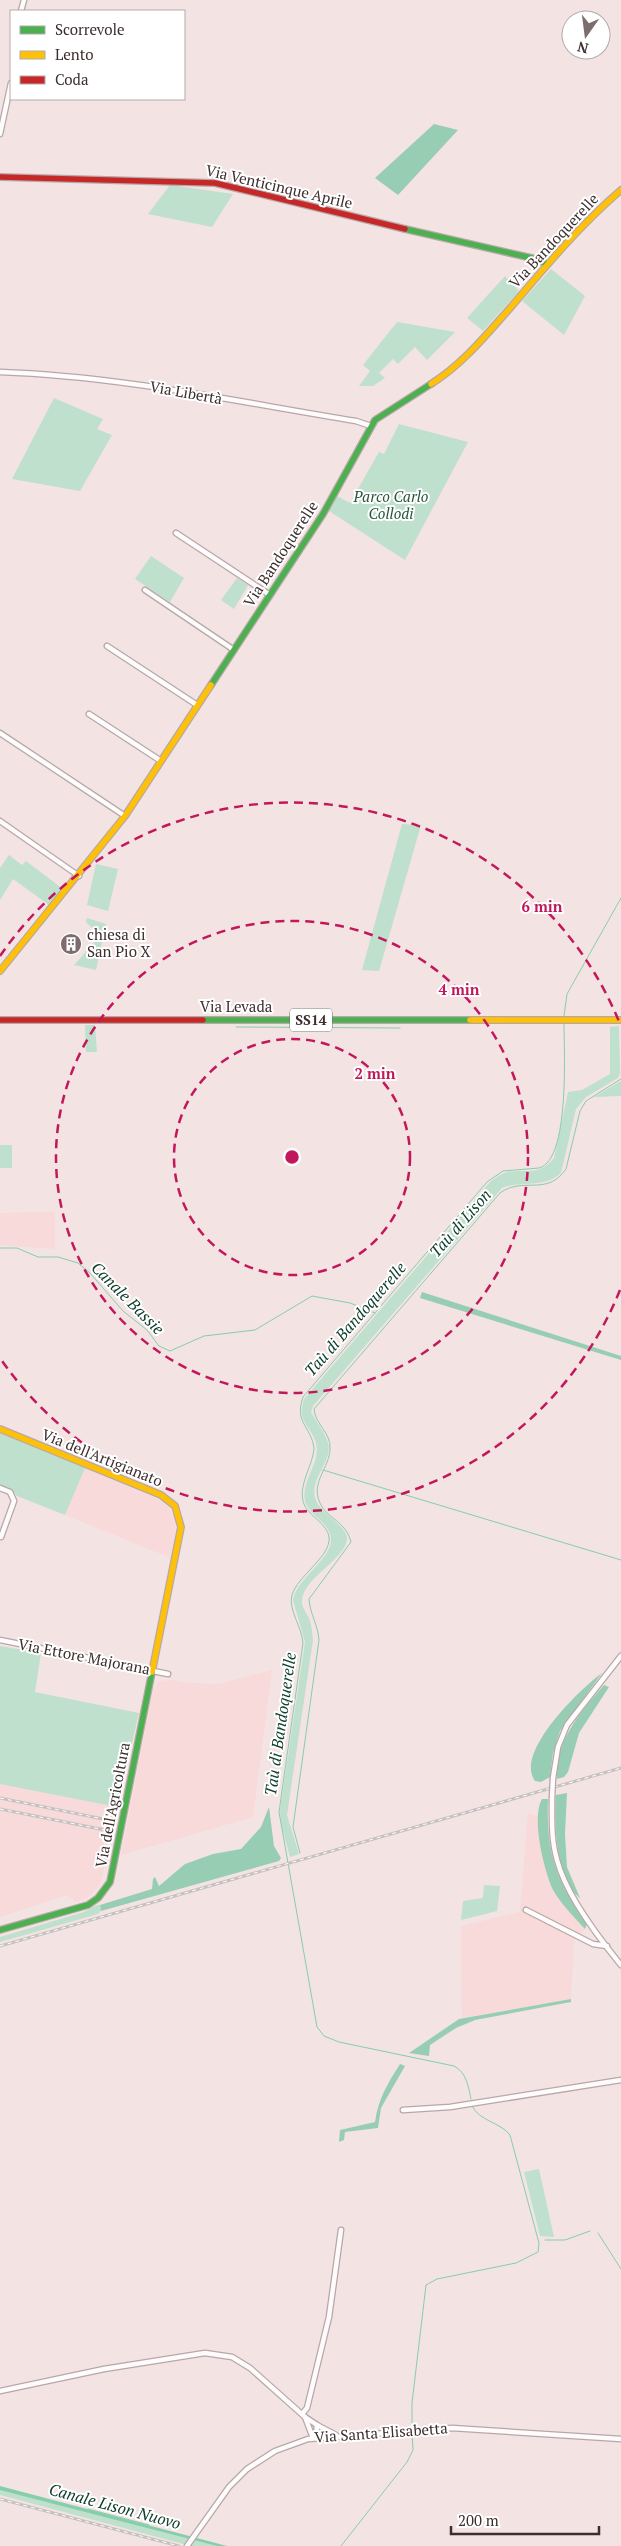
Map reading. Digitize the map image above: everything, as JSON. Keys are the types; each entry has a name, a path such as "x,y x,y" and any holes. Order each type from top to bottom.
{"street":[{"path":"0,134 10,88"},
{"name":"Via Venticinque Aprile","path":"0,177 186,180 215,183 536,259 547,264"},
{"name":"Via Bandoquerelle","path":"0,971 125,816 326,509 375,420 446,375 475,348 587,219 621,190"},
{"name":"Via Libertà","path":"0,372 59,374 118,382 356,421 371,426"},
{"path":"176,533 270,595"},
{"path":"145,590 234,650"},
{"path":"107,646 197,705"},
{"path":"89,714 161,761"},
{"path":"0,733 125,816"},
{"path":"0,821 78,876"},
{"name":"Via Levada","path":"0,1020 621,1020"},
{"name":"Via dell'Artigianato","path":"0,1429 161,1495 175,1506 180,1518 180,1534 153,1671"},
{"path":"0,1488 10,1492 14,1501 1,1537"},
{"name":"Via Ettore Majorana","path":"0,1640 168,1674"},
{"path":"621,1656 567,1725 558,1747 552,1798 552,1829 557,1862 572,1895 621,1965"},
{"name":"Via dell'Agricoltura","path":"0,1930 88,1905 98,1898 110,1882 153,1671"},
{"path":"526,1910 594,1944 607,1946"},
{"path":"403,2110 450,2106 621,2080"},
{"path":"314,2438 308,2429 304,2416 329,2317 341,2230"},
{"name":"Via Santa Elisabetta","path":"0,2391 104,2368 212,2354 240,2361 304,2416 337,2436"},
{"path":"314,2438 317,2425"},
{"name":"Via Santa Elisabetta","path":"187,2546 229,2487 247,2469 274,2451 301,2441 314,2438 415,2429 472,2428 621,2439"},
{"path":"301,2441 308,2429"}],"shaded area":[{"path":"434,124 458,130 398,195 375,178"},
{"path":"55,1212 55,1249 0,1245 0,1213"},
{"path":"422,1292 621,1356 621,1360 420,1298"},
{"path":"85,1468 167,1505 176,1525 171,1558 65,1515"},
{"path":"272,1670 253,1817 121,1855 153,1690 159,1681 172,1680 189,1683 219,1684"},
{"path":"602,1673 560,1731 553,1753 550,1777 541,1782 535,1781 531,1769 534,1755 541,1739 566,1707"},
{"path":"604,1685 609,1687 579,1733 568,1772 564,1777 557,1779 560,1752 565,1739 578,1716"},
{"path":"0,1783 117,1807 102,1878 99,1886 91,1895 77,1902 67,1895 0,1917"},
{"path":"567,1793 565,1834 567,1867 580,1898 572,1890 561,1865 556,1835 556,1795"},
{"path":"542,1799 548,1799 549,1836 555,1866 568,1894 587,1924 585,1929 560,1900 549,1881 538,1831 539,1807"},
{"path":"269,1807 274,1846 281,1858 279,1861 101,1911 100,1905 152,1889 155,1877 159,1886 185,1864 213,1854 241,1849 261,1827"},
{"path":"528,1813 538,1816 543,1859 553,1890 585,1929 574,1940 571,1999 462,2018 461,1926 520,1912"},
{"path":"571,1999 571,2002 475,2020 456,2028 430,2045 429,2056 409,2053 459,2019"},
{"path":"400,2064 405,2066 381,2108 378,2128 345,2132 344,2140 339,2142 340,2130 375,2122 381,2099"},
{"path":"0,2486 227,2546 217,2546 0,2490"}],"green space":[{"path":"170,185 233,194 212,227 148,214"},
{"path":"551,269 585,296 564,335 522,301"},
{"path":"505,276 519,291 483,331 467,318"},
{"path":"397,322 455,332 427,360 415,347 398,364 393,359 379,373 385,378 373,386 359,386 370,371 363,365"},
{"path":"54,398 103,419 97,429 112,435 80,491 12,479"},
{"name":"Parco Carlo Collodi","path":"399,424 468,442 405,560 329,511 337,496 350,503 379,452 384,454"},
{"path":"151,556 184,578 170,602 135,579"},
{"path":"237,578 248,585 234,609 221,600"},
{"path":"402,824 421,825 379,971 362,970"},
{"path":"9,855 22,865 26,861 63,889 49,905 13,879 0,900 0,868"},
{"path":"96,864 118,869 108,911 87,905"},
{"path":"87,918 106,924 96,970 74,965 100,936 86,922"},
{"path":"85,1025 95,1025 97,1052 86,1052"},
{"path":"619,1026 620,1074 618,1078 586,1097 576,1109 561,1173 554,1178 540,1183 502,1188 313,1406 311,1412 325,1435 329,1450 316,1484 315,1498 322,1509 343,1529 347,1539 345,1547 340,1554 310,1583 302,1600 311,1623 313,1640 287,1815 299,1854 290,1857 281,1824 280,1810 305,1642 293,1600 301,1584 326,1554 331,1539 327,1528 311,1511 305,1501 305,1488 315,1462 317,1449 316,1442 302,1414 304,1399 490,1182 507,1172 533,1171 549,1164 554,1158 568,1092 582,1090 610,1074 610,1027"},
{"path":"621,1081 621,1096 594,1097"},
{"path":"0,1145 12,1145 12,1168 0,1168"},
{"path":"0,1433 85,1468 65,1515 17,1496 13,1491 0,1487"},
{"path":"0,1646 41,1653 35,1692 139,1713 117,1807 0,1784"},
{"path":"484,1885 500,1886 497,1911 461,1920 463,1901 483,1898"},
{"path":"100,1905 101,1911 98,1914 0,1942 0,1937 84,1912"},
{"path":"539,2169 554,2237 540,2236 524,2172"},
{"path":"0,2489 218,2546 191,2546 0,2495"}],"waterway":[{"name":"Taù di Bandoquerelle","path":"564,1016 567,994 621,898"},
{"name":"Taù di Bandoquerelle","path":"471,2099 468,2085 462,2072 454,2066 339,2042 324,2036 317,2027 279,1812 303,1643 293,1613 292,1595 300,1581 323,1554 329,1541 327,1530 310,1513 302,1497 302,1490 314,1448 300,1413 303,1397 487,1182 503,1171 539,1168 549,1161 556,1146 561,1126 564,1079 564,1024"},
{"path":"236,1027 400,1028"},
{"name":"Taù di Lison","path":"300,1853 293,1827 319,1640 309,1599 351,1542 345,1529 327,1513 320,1503 317,1488 327,1462 330,1443 317,1419 314,1409 500,1193 517,1186 551,1182 559,1177 566,1169 580,1111 586,1101 621,1079"},
{"name":"Canale Bassie","path":"0,1248 17,1248 38,1257 58,1257 78,1263 90,1273 123,1311 147,1330 159,1346 170,1351 204,1336 255,1330 312,1296 350,1303 375,1313"},
{"path":"323,1470 621,1560"},
{"name":"Taù di Bandoquerelle","path":"412,2429 412,2403 426,2285 437,2279 516,2263 538,2252 539,2243 510,2135 501,2127 479,2115 472,2106"},
{"path":"545,2240 565,2240 590,2231"},
{"path":"598,2233 621,2269"},
{"name":"Taù di Bandoquerelle","path":"341,2546 407,2462 413,2450 412,2433"},
{"name":"Canale Lison Nuovo","path":"88,2509 149,2525"}],"railway":[{"path":"0,1946 621,1768"},
{"path":"0,1798 113,1821"},
{"path":"0,1809 110,1831"},
{"path":"0,2499 179,2546"}],"traffic: fast":[{"path":"405,229 536,259 547,264"},
{"path":"211,685 323,514 375,420 431,384"},
{"path":"203,1020 470,1020"},
{"path":"0,1930 88,1905 98,1898 110,1882 152,1672"}],"traffic: slow":[{"path":"431,384 443,376 474,348 564,246 621,190"},
{"path":"0,971 125,816 211,685"},
{"path":"470,1020 621,1020"},
{"path":"0,1429 161,1495 175,1506 181,1527 152,1672"}],"traffic: jam":[{"path":"0,177 215,183 405,229"},
{"path":"0,1020 203,1020"}],"place":[{"name":"chiesa di San Pio X","path":"71,944"}]}
